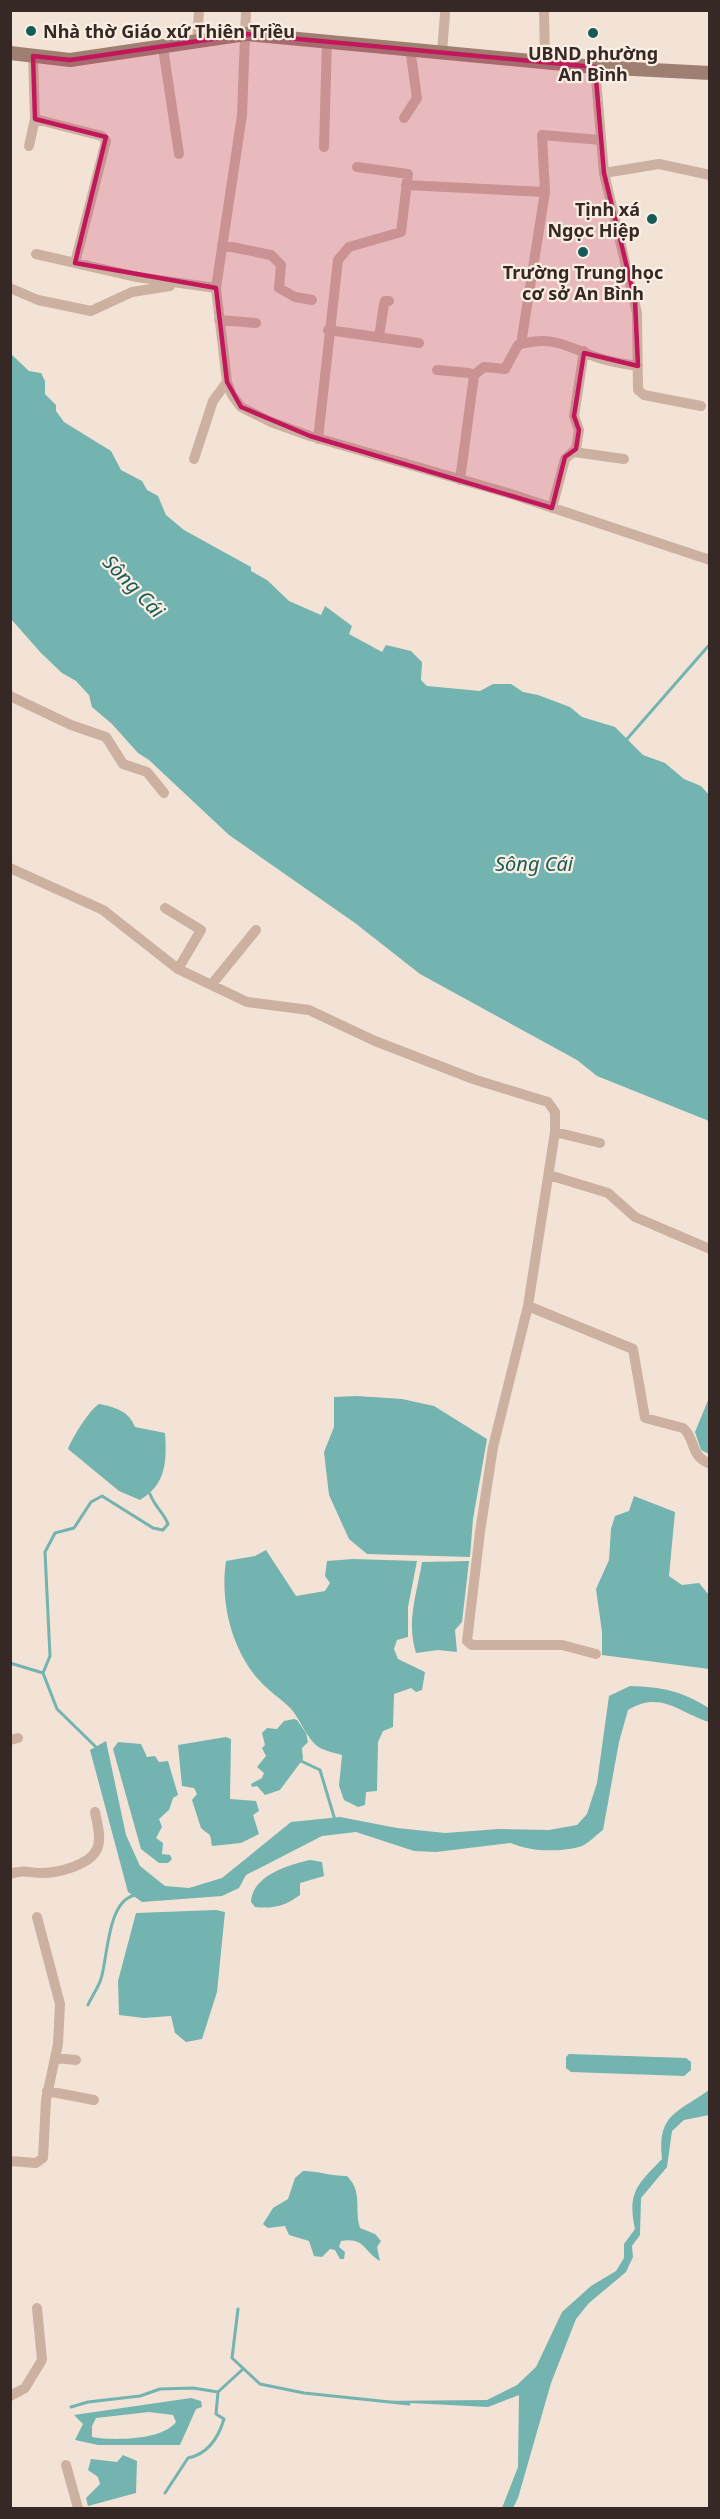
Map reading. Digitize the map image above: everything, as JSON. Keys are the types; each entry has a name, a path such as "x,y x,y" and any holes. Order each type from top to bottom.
{"main road":[{"path":"10,52 70,60 246,34 595,67 710,73"}],"street":[{"path":"197,42 199,10"},
{"path":"246,10 242,115 231,205 216,288 227,382 232,396 241,407 271,422 318,439 552,508 710,560"},
{"path":"544,10 545,62"},
{"path":"442,52 445,14"},
{"path":"324,147 327,41"},
{"path":"163,48 179,154"},
{"path":"404,118 417,98 410,48"},
{"path":"28,146 35,119 33,56"},
{"path":"595,67 604,173 634,292 638,335 639,392 701,406"},
{"path":"35,119 102,136 106,141 75,263"},
{"path":"521,344 545,192 542,135 601,140"},
{"path":"604,173 659,164 710,174"},
{"path":"318,439 328,330 338,260 349,247 401,232 408,174 357,167"},
{"path":"406,184 545,192"},
{"path":"222,245 271,255 281,265 279,288 296,297 312,300"},
{"path":"36,254 182,285 216,288"},
{"path":"10,288 38,300 92,311 132,292 182,285"},
{"path":"379,338 385,300 390,301"},
{"path":"219,321 256,322"},
{"path":"328,330 418,343"},
{"path":"460,480 474,375 484,367 505,369 515,349 521,344 555,340 599,358 638,366"},
{"path":"552,508 565,459 574,452 579,430 574,416 584,351"},
{"path":"436,370 474,375"},
{"path":"194,459 213,401 227,382"},
{"path":"574,452 624,459"},
{"path":"10,696 71,725 106,737 123,764 150,775 164,793"},
{"path":"10,868 103,910 178,969 248,1002 309,1010 375,1041 467,1077 549,1102 555,1112 555,1132 549,1175 528,1306 493,1447 467,1641 472,1645 562,1645 596,1654"},
{"path":"165,908 201,930 178,969"},
{"path":"212,984 256,930"},
{"path":"555,1132 600,1143"},
{"path":"549,1175 608,1193 617,1198 635,1217 710,1249"},
{"path":"528,1306 633,1349 645,1418 683,1428 688,1432 693,1451 700,1459 710,1464"},
{"path":"10,1874 26,1869 39,1873 54,1872 76,1865 89,1857 97,1850 99,1839 95,1812"},
{"path":"10,2161 36,2163 43,2158 47,2091 55,2058 60,2004 37,1917"},
{"path":"55,2058 76,2060"},
{"path":"47,2091 94,2100"},
{"path":"10,2396 25,2388 42,2360 37,2308"},
{"path":"66,2465 78,2508"}],"highlighted area":[{"path":"246,34 595,67 604,173 635,300 638,366 584,353 574,416 579,430 576,449 565,457 552,508 310,436 241,407 227,382 216,288 75,263 106,137 35,119 33,56 70,60"}],"water":[{"name":"Sông Cái","path":"10,353 29,371 41,373 45,381 45,394 56,405 56,411 64,422 111,451 121,470 142,481 147,490 158,496 166,515 184,530 251,567 251,571 267,580 289,601 321,615 325,606 352,626 349,634 382,652 386,645 411,651 422,662 421,680 427,686 480,691 493,684 511,684 523,692 570,707 582,717 615,727 643,755 665,763 684,779 701,786 709,795 709,1121 597,1076 577,1060 420,974 355,923 229,835 149,760 138,753 112,724 92,707 89,695 76,681 62,673 41,653 11,619"},
{"path":"334,1397 402,1399 434,1406 487,1439 473,1519 470,1557 367,1554 349,1539 329,1495 324,1452 334,1427"},
{"path":"709,1398 709,1454 701,1450 695,1432"},
{"path":"99,1404 125,1413 135,1427 165,1433 165,1463 160,1480 149,1494 140,1500 119,1491 68,1449 82,1424"},
{"path":"634,1496 675,1512 669,1576 682,1585 699,1583 709,1595 709,1669 602,1655 602,1632 596,1589 609,1560 611,1529 615,1516 629,1511"},
{"path":"266,1550 296,1596 325,1591 330,1583 325,1576 327,1561 353,1559 417,1561 408,1607 408,1637 397,1640 394,1649 398,1659 425,1672 422,1690 416,1692 411,1688 394,1694 393,1727 383,1731 378,1742 377,1791 366,1792 365,1805 358,1807 344,1800 339,1786 342,1755 320,1748 312,1741 292,1710 262,1683 249,1667 234,1639 226,1608 226,1561 255,1556"},
{"path":"469,1561 462,1622 455,1630 457,1652 438,1650 416,1653 412,1619 422,1562"},
{"path":"630,1686 662,1689 689,1698 709,1708 709,1722 660,1703 640,1704 628,1710 619,1742 603,1830 582,1846 563,1850 545,1850 511,1843 436,1852 414,1851 356,1832 322,1836 246,1875 239,1888 222,1896 142,1902 128,1892 90,1750 106,1741 126,1835 140,1866 165,1886 189,1888 222,1878 291,1822 340,1817 397,1828 445,1833 499,1829 549,1830 577,1825 587,1814 597,1783 609,1696"},
{"path":"294,1719 306,1733 308,1742 302,1748 303,1759 280,1790 265,1795 257,1786 252,1787 251,1784 262,1778 264,1773 257,1767 266,1756 262,1748 265,1745 262,1733 267,1728 277,1729 284,1721"},
{"path":"226,1737 231,1739 230,1799 256,1801 259,1811 253,1815 259,1834 241,1843 212,1846 210,1835 201,1828 192,1800 197,1794 194,1788 182,1786 178,1745"},
{"path":"118,1742 141,1744 147,1757 155,1756 159,1762 168,1761 178,1795 173,1798 169,1810 159,1819 162,1827 156,1838 163,1843 162,1854 170,1855 172,1859 168,1863 159,1863 141,1849 113,1749"},
{"path":"310,1860 322,1862 324,1876 300,1883 300,1895 289,1902 268,1908 255,1907 251,1902 253,1893 264,1879 282,1869"},
{"path":"216,1910 225,1912 217,1992 202,2039 186,2042 175,2033 171,2016 144,2018 119,2015 118,1981 136,1913"},
{"path":"569,2054 686,2058 691,2062 691,2070 684,2076 571,2072 566,2068 566,2057"},
{"path":"709,2090 709,2115 684,2120 672,2131 667,2167 641,2198 640,2235 632,2246 633,2257 626,2272 589,2303 576,2319 551,2383 518,2498 513,2508 502,2508 518,2467 519,2395 488,2407 371,2401 487,2400 517,2385 536,2367 562,2312 591,2286 616,2271 624,2258 624,2244 635,2229 632,2206 636,2190 662,2159 661,2144 666,2123 679,2110"},
{"path":"303,2171 347,2176 357,2194 360,2228 375,2234 381,2241 377,2247 380,2261 359,2243 349,2240 341,2241 339,2247 345,2252 344,2259 340,2259 335,2250 330,2249 322,2257 314,2256 309,2241 289,2235 285,2226 268,2228 263,2224 273,2208 288,2199 295,2178"},
{"path":"191,2398 201,2401 202,2407 196,2409 180,2445 98,2445 75,2440 83,2424 74,2415","holes":["149,2412 173,2415 176,2422 170,2428 149,2436 124,2439 92,2437 92,2426 96,2418"]},
{"path":"123,2455 137,2461 136,2493 88,2506 86,2498 100,2484 98,2477 88,2470 91,2459 117,2462"}],"waterway":[{"path":"627,739 710,644"},
{"path":"43,1673 50,1656 45,1552 55,1533 74,1528 91,1502 102,1496 153,1528 163,1530 168,1524 150,1494"},
{"path":"10,1663 43,1673 57,1709 98,1749"},
{"path":"301,1761 320,1770 335,1820"},
{"path":"88,2005 101,1979 114,1918 126,1899 135,1895"},
{"path":"238,2309 232,2358 260,2384 304,2393 409,2404"},
{"path":"71,2407 88,2402 140,2396 160,2389 193,2388 218,2392 243,2369"},
{"path":"165,2493 188,2458 207,2449 219,2433 224,2419 216,2414 218,2392"}],"place":[{"name":"Nhà thờ Giáo xứ Thiên Triều","path":"31,31"},
{"name":"UBND phường An Bình","path":"593,33"},
{"name":"Tịnh xá Ngọc Hiệp","path":"652,219"},
{"name":"Trường Trung học cơ sở An Bình","path":"583,252"}]}
